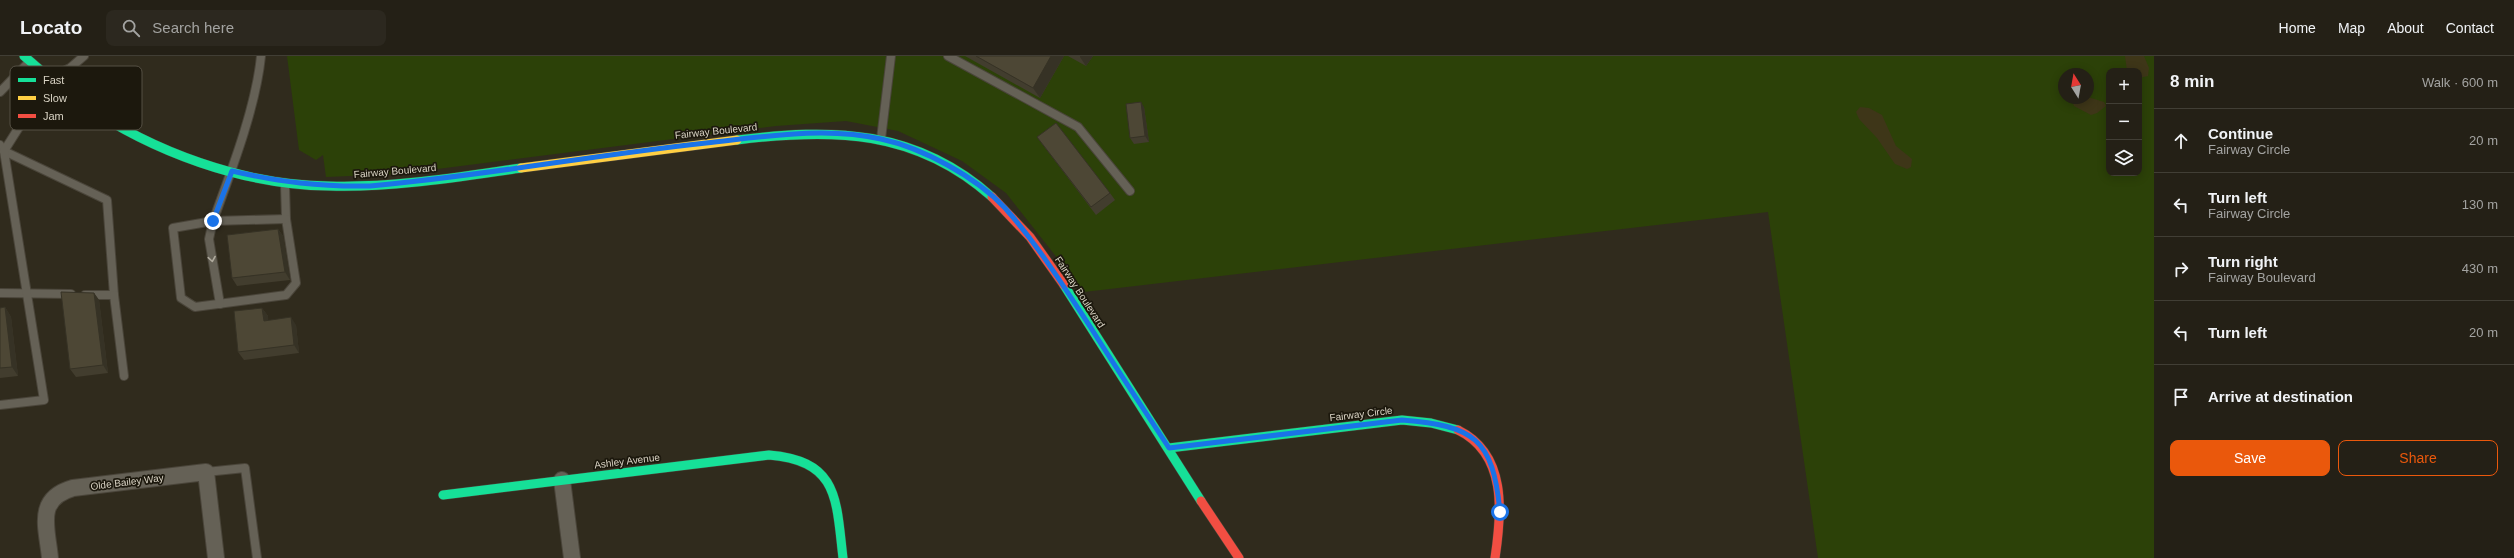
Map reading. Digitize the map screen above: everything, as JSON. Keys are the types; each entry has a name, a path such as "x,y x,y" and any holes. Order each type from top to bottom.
{"street":[{"name":"Fairway Boulevard","path":"27,59 35,66"},
{"name":"Fairway Boulevard","path":"132,130 176,151 232,171 285,183 327,187 415,182 645,150 744,139 810,134 845,135 881,139 915,150 946,165 976,185 1004,207 1055,273 1239,558"},
{"name":"Fairway Circle","path":"1169,448 1402,420 1430,422 1457,430 1475,440 1487,452 1493,468 1500,512 1495,558"},
{"name":"Ashley Avenue","path":"443,495 769,455 791,456 812,464 821,472 833,492 842,558"},
{"path":"206,472 216,558"},
{"name":"Olde Bailey Way","path":"50,558 45,516 46,507 51,499 61,492 73,488 206,472"},
{"path":"562,480 572,558"}],"lane":[{"path":"72,66 84,56"},
{"path":"220,304 209,238 213,221 232,171 259,73 261,56"},
{"path":"881,139 891,56"},
{"path":"948,56 1078,127 1130,191"},
{"path":"0,92 10,80"},
{"path":"0,405 44,400 2,148 14,130"},
{"path":"2,148 107,200 114,295 124,376"},
{"path":"285,183 286,220 296,283 286,295 195,307 181,298 173,228 213,221 286,220"},
{"path":"0,293 114,295"},
{"path":"206,472 245,468 257,558"}],"green space":[{"path":"287,56 2154,56 2154,558 1818,558 1768,212 1084,292 1006,193 962,161 898,131 846,121 776,126 398,174 326,177 323,155 316,160 299,150"}],"sand":[{"path":"2125,56 2144,56 2149,68 2148,76 2142,77 2142,68 2127,68"},
{"path":"2094,99 2104,102 2106,106 2097,113 2091,115 2074,106 2073,104 2094,104"},
{"path":"1860,107 1869,108 1882,115 1896,146 1912,159 1911,167 1907,169 1895,164 1877,138 1859,119 1856,112"}],"building":[{"path":"976,56 1051,56 1033,88"},
{"path":"1141,102 1145,136 1130,138 1126,104"},
{"path":"1056,123 1110,193 1091,207 1037,137"},
{"path":"278,229 285,272 232,278 227,235"},
{"path":"61,292 94,293 103,365 70,369"},
{"path":"5,307 12,367 0,368 0,308"},
{"path":"262,308 264,321 291,317 294,345 238,352 234,311"}],"traffic: fast":[{"path":"24,56 36,66"},
{"path":"126,130 169,151 200,163 264,180 297,184 329,186 401,184 521,168"},
{"path":"737,140 806,134 872,138 903,146 933,158 963,175 992,197"},
{"path":"1064,285 1201,501"},
{"path":"1169,448 1402,420 1431,423 1458,430"},
{"path":"443,495 769,455 792,459 809,465 821,475 830,487 835,501 843,558"}],"traffic: slow":[{"path":"521,168 737,140"}],"traffic: jam":[{"path":"992,197 1030,237 1064,285"},
{"path":"1458,430 1474,441 1485,454 1493,469 1498,486 1499,522 1495,558"},
{"path":"1201,501 1239,558"}],"route":[{"path":"213,221 232,171 285,183 327,187 370,186 415,182 645,150 737,140 810,134 845,135 881,139 915,150 946,165 976,185 1004,207 1047,261 1169,448 1402,420 1430,422 1457,430 1475,440 1487,452 1498,487 1500,512"}]}
